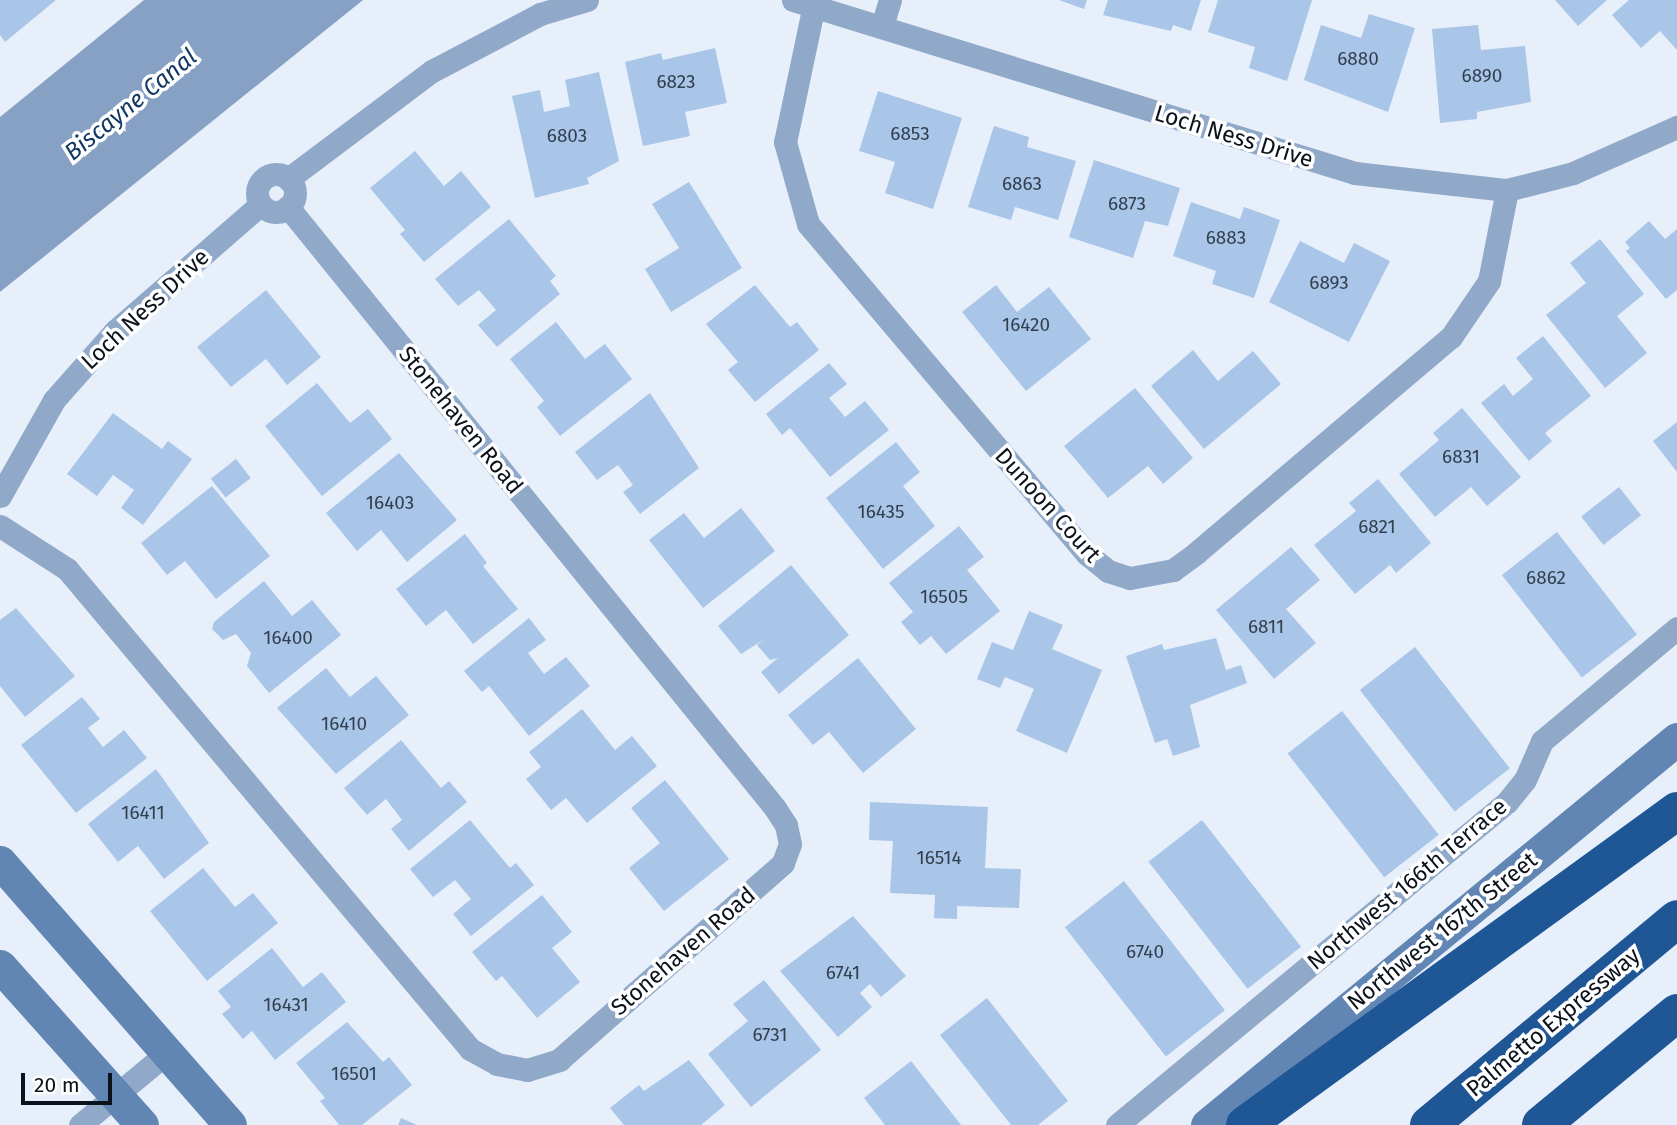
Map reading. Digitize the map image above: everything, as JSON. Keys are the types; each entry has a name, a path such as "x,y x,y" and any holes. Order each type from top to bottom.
{"highway":[{"path":"1245,1125 1677,811"},
{"name":"Palmetto Expressway","path":"1429,1125 1677,919"},
{"path":"1541,1125 1677,1013"}],"street":[{"path":"288,179 432,71 540,14 587,0"},
{"path":"882,26 890,0"},
{"name":"Loch Ness Drive","path":"807,2 1355,173 1507,190 1573,173 1677,127"},
{"name":"Dunoon Court","path":"807,2 785,142 808,224 1087,554 1108,571 1130,578 1172,570 1196,554 1451,337 1489,281 1507,190"},
{"path":"277,174 288,179 295,191 288,207 277,213 260,205 257,193 261,181 277,174"},
{"name":"Loch Ness Drive","path":"0,496 54,400 115,331 260,205"},
{"name":"Stonehaven Road","path":"0,526 67,569 470,1049 497,1065 527,1070 559,1060 783,863 790,844 786,825 775,808 288,207"},
{"name":"Northwest 166th Terrace","path":"1117,1125 1507,802 1519,790 1535,751 1551,731 1677,628"},
{"name":"Northwest 167th Street","path":"1207,1125 1677,739"},
{"path":"0,862 230,1125"},
{"path":"0,966 142,1125"},
{"path":"80,1125 168,1052"}],"water":[{"name":"Biscayne Canal","path":"144,0 363,0 0,292 0,117"}],"building":[{"path":"0,0 56,0 5,42 0,35"},
{"path":"1059,0 1087,0 1084,9"},
{"path":"1108,0 1201,0 1191,31 1173,25 1171,31 1103,15"},
{"path":"1218,0 1312,0 1287,81 1249,68 1255,47 1208,32"},
{"path":"1555,0 1607,0 1578,26"},
{"path":"1629,0 1677,0 1677,50 1660,31 1641,48 1612,15"},
{"path":"1369,14 1415,28 1388,112 1304,80 1321,25 1361,38"},
{"path":"1478,25 1481,50 1525,46 1531,102 1477,112 1477,119 1440,123 1432,29"},
{"path":"715,48 727,103 685,112 690,136 643,146 625,62 661,53 663,60"},
{"path":"599,72 619,161 587,178 589,184 535,198 512,96 540,90 544,112 570,106 565,80"},
{"path":"878,91 962,118 933,209 885,193 895,162 859,151"},
{"path":"994,126 1029,137 1027,147 1076,161 1058,220 1015,207 1011,220 968,207"},
{"path":"415,151 444,186 461,171 491,207 424,262 400,234 405,230 370,188"},
{"path":"1094,160 1180,188 1168,226 1145,221 1133,258 1069,237"},
{"path":"689,182 742,268 671,312 645,269 679,248 652,204"},
{"path":"1191,202 1240,219 1244,207 1280,220 1254,298 1212,284 1216,271 1173,256"},
{"path":"509,219 556,276 550,281 560,294 497,347 478,325 496,310 479,290 458,306 435,279"},
{"path":"1649,221 1665,239 1677,229 1677,290 1666,299 1626,251 1630,248 1625,242"},
{"path":"1600,239 1644,294 1617,316 1647,353 1605,388 1546,315 1586,283 1570,263"},
{"path":"1300,241 1344,263 1354,243 1390,261 1349,342 1269,302"},
{"path":"755,285 790,327 797,322 819,350 755,402 728,370 738,362 706,324"},
{"path":"996,285 1017,312 1049,287 1091,339 1026,391 962,312"},
{"path":"266,290 321,357 287,385 266,359 231,387 197,347"},
{"path":"556,322 585,359 605,344 632,379 560,436 537,407 544,401 510,359"},
{"path":"1543,336 1591,396 1545,433 1552,441 1529,461 1481,403 1504,384 1513,396 1533,379 1516,358"},
{"path":"1193,350 1218,381 1253,351 1281,384 1204,449 1151,386"},
{"path":"829,363 847,384 829,398 845,417 865,401 889,430 830,477 790,428 782,435 766,414"},
{"path":"317,383 350,423 368,409 392,439 322,496 265,426"},
{"path":"1135,388 1193,458 1163,484 1148,466 1108,498 1064,446"},
{"path":"650,393 699,468 640,514 623,492 633,485 618,465 597,480 575,452"},
{"path":"1462,408 1521,477 1487,506 1471,487 1435,517 1399,474 1439,440 1433,433"},
{"path":"113,413 162,449 168,441 192,459 143,525 121,508 134,490 113,475 97,496 67,474"},
{"path":"1677,422 1677,472 1653,441"},
{"path":"896,442 920,472 903,486 935,526 883,569 826,498"},
{"path":"399,453 457,520 407,562 381,530 357,551 326,513"},
{"path":"236,459 251,478 226,498 211,479"},
{"path":"1378,479 1431,543 1396,573 1390,565 1355,594 1314,545 1356,511 1349,503"},
{"path":"212,486 270,556 216,599 185,561 167,575 141,543"},
{"path":"1619,487 1641,515 1603,545 1581,517"},
{"path":"741,508 775,551 703,608 649,540 684,513 704,538"},
{"path":"959,526 984,557 967,570 1000,611 946,654 931,636 920,645 901,622 913,612 889,583"},
{"path":"1557,532 1637,634 1582,678 1502,575"},
{"path":"465,534 487,563 483,566 518,609 473,644 446,610 426,626 396,589"},
{"path":"1291,547 1320,580 1286,609 1316,643 1274,679 1216,610"},
{"path":"791,565 849,635 779,694 761,672 778,658 770,660 757,645 763,640 741,654 718,626"},
{"path":"264,581 292,616 312,600 341,635 269,693 247,666 251,653 236,634 223,640 212,629 214,622"},
{"path":"16,608 75,676 25,717 0,686 0,620"},
{"path":"1029,611 1063,625 1052,649 1102,670 1067,753 1016,731 1034,689 1005,677 1000,688 977,679 992,642 1013,650"},
{"path":"529,618 546,640 528,653 544,674 566,657 590,686 529,736 489,686 482,692 464,671"},
{"path":"1216,638 1226,670 1241,665 1247,683 1190,705 1200,747 1173,756 1167,739 1155,743 1126,656 1162,644 1164,650"},
{"path":"1415,647 1510,768 1455,811 1360,690"},
{"path":"858,658 916,729 863,773 829,732 813,745 788,715"},
{"path":"326,668 350,697 376,676 409,715 336,774 277,708"},
{"path":"82,697 100,719 88,728 103,747 124,730 147,758 76,813 21,745"},
{"path":"582,709 615,750 632,736 657,766 587,823 566,798 551,810 526,779 541,767 529,752"},
{"path":"1342,711 1439,835 1384,877 1288,753"},
{"path":"401,740 441,788 449,781 467,802 409,851 391,829 402,820 386,799 367,815 344,788"},
{"path":"156,769 209,843 164,879 138,846 118,862 88,824"},
{"path":"665,780 729,859 664,911 629,868 660,843 631,808"},
{"path":"870,802 988,807 985,868 1021,869 1019,908 957,906 957,919 934,918 935,895 890,893 893,841 869,840"},
{"path":"470,820 510,868 516,863 534,885 471,936 453,914 471,899 455,880 433,897 410,869"},
{"path":"1202,820 1301,947 1248,989 1148,862"},
{"path":"203,868 235,907 253,893 278,923 207,981 150,911"},
{"path":"1124,881 1225,1010 1166,1056 1065,927"},
{"path":"542,895 572,932 552,948 580,982 537,1018 502,976 496,981 472,952"},
{"path":"853,916 906,976 881,997 870,984 860,993 872,1007 838,1037 780,971"},
{"path":"272,948 303,987 322,972 346,1002 275,1060 252,1031 243,1039 222,1014 231,1007 218,991"},
{"path":"764,980 821,1050 751,1107 708,1054 748,1021 733,1004"},
{"path":"987,998 1068,1101 1038,1125 1011,1125 940,1035"},
{"path":"347,1022 383,1062 389,1057 412,1085 362,1125 339,1125 320,1101 325,1098 296,1063"},
{"path":"689,1060 725,1105 701,1125 624,1125 610,1108 639,1085 644,1091"},
{"path":"911,1061 961,1125 885,1125 864,1098"},
{"path":"401,1118 417,1125 398,1125"}]}
